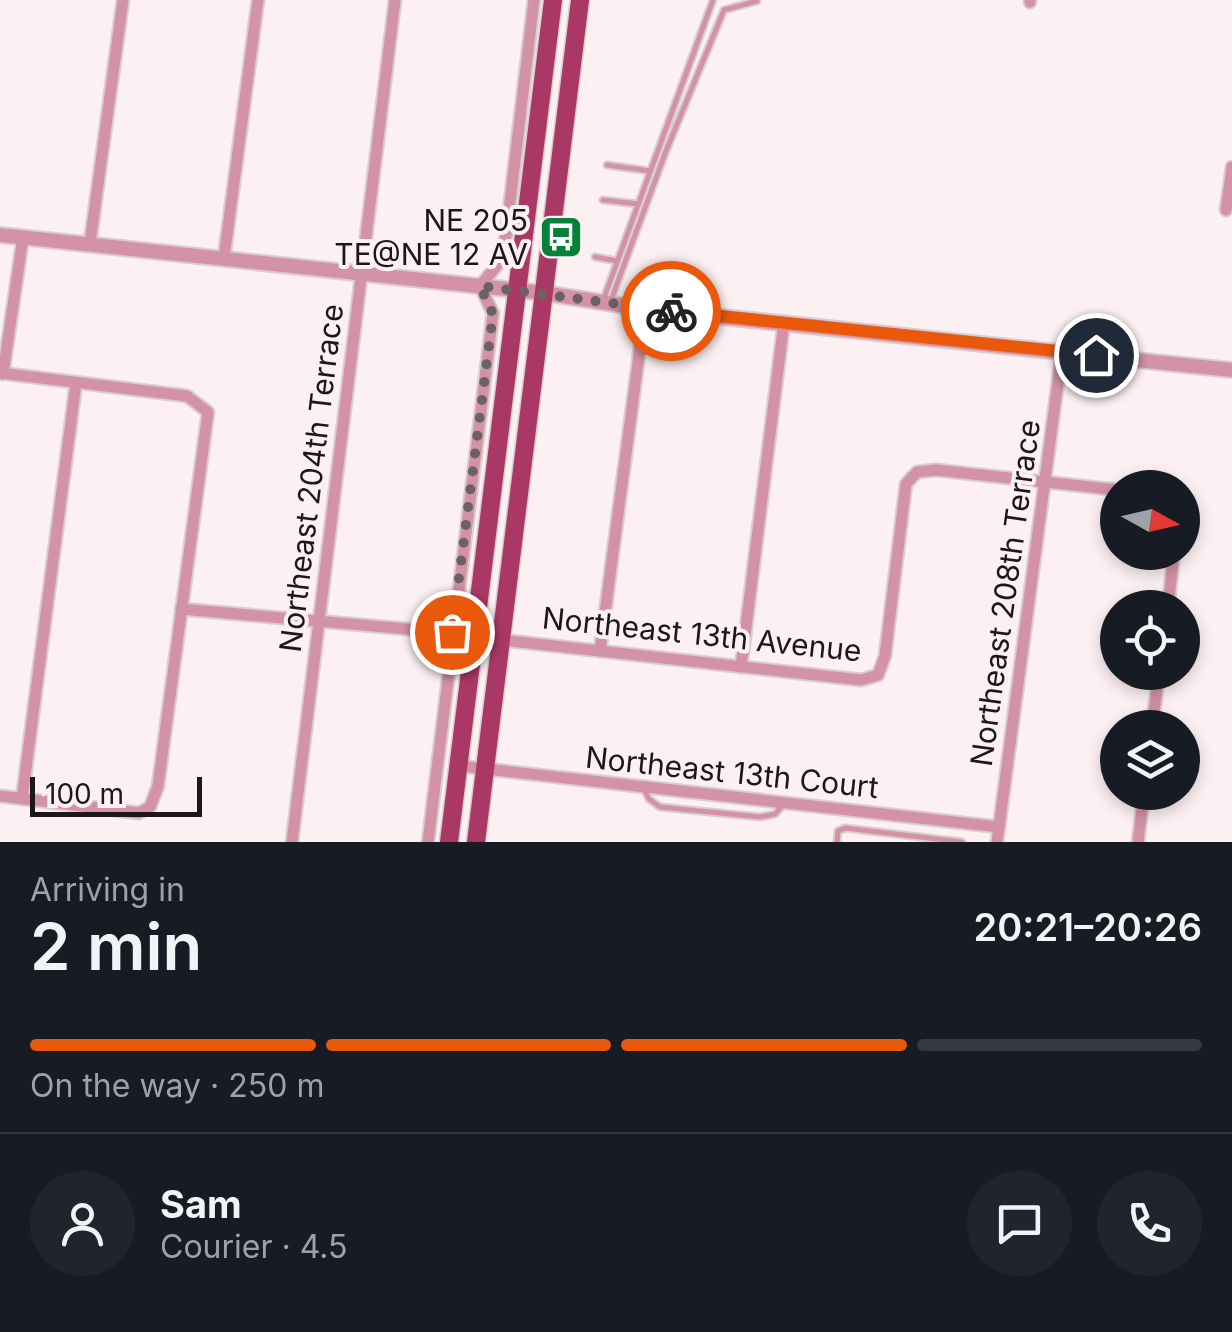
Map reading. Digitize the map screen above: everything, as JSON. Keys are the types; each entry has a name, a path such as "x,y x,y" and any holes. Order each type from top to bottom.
{"main road":[{"path":"449,842 553,0"},
{"path":"476,842 580,0"}],"street":[{"path":"90,243 123,0"},
{"path":"224,258 258,0"},
{"name":"Northeast 204th Terrace","path":"292,842 395,0"},
{"path":"480,286 499,263 504,244 534,0"},
{"path":"1226,210 1232,167"},
{"path":"0,234 544,293 645,309 1232,370"},
{"path":"0,796 139,813 150,806 158,786 208,412 187,396 2,374 23,237"},
{"path":"428,842 493,314 480,286"},
{"path":"600,651 645,309"},
{"path":"742,668 784,322"},
{"name":"Northeast 208th Terrace","path":"997,842 1062,352"},
{"path":"22,799 76,383"},
{"name":"Northeast 13th Avenue","path":"501,640 862,680 878,675 885,656 906,484 917,472 936,470 1046,482"},
{"path":"1046,482 1100,488"},
{"path":"181,609 452,632"},
{"name":"Northeast 13th Court","path":"460,766 999,827"},
{"path":"1138,842 1142,810"}],"lane":[{"path":"606,302 712,0"},
{"path":"606,302 724,10 757,1"},
{"path":"608,165 650,170"},
{"path":"603,200 638,204"},
{"path":"595,257 617,262"},
{"path":"837,842 838,831 845,828 962,842"}],"way so far":[{"path":"452,632 493,314 480,286 671,311"}],"place":[{"name":"NE 205 TE@NE 12 AV","path":"561,237"}],"route":[{"path":"671,311 1096,355"}]}
